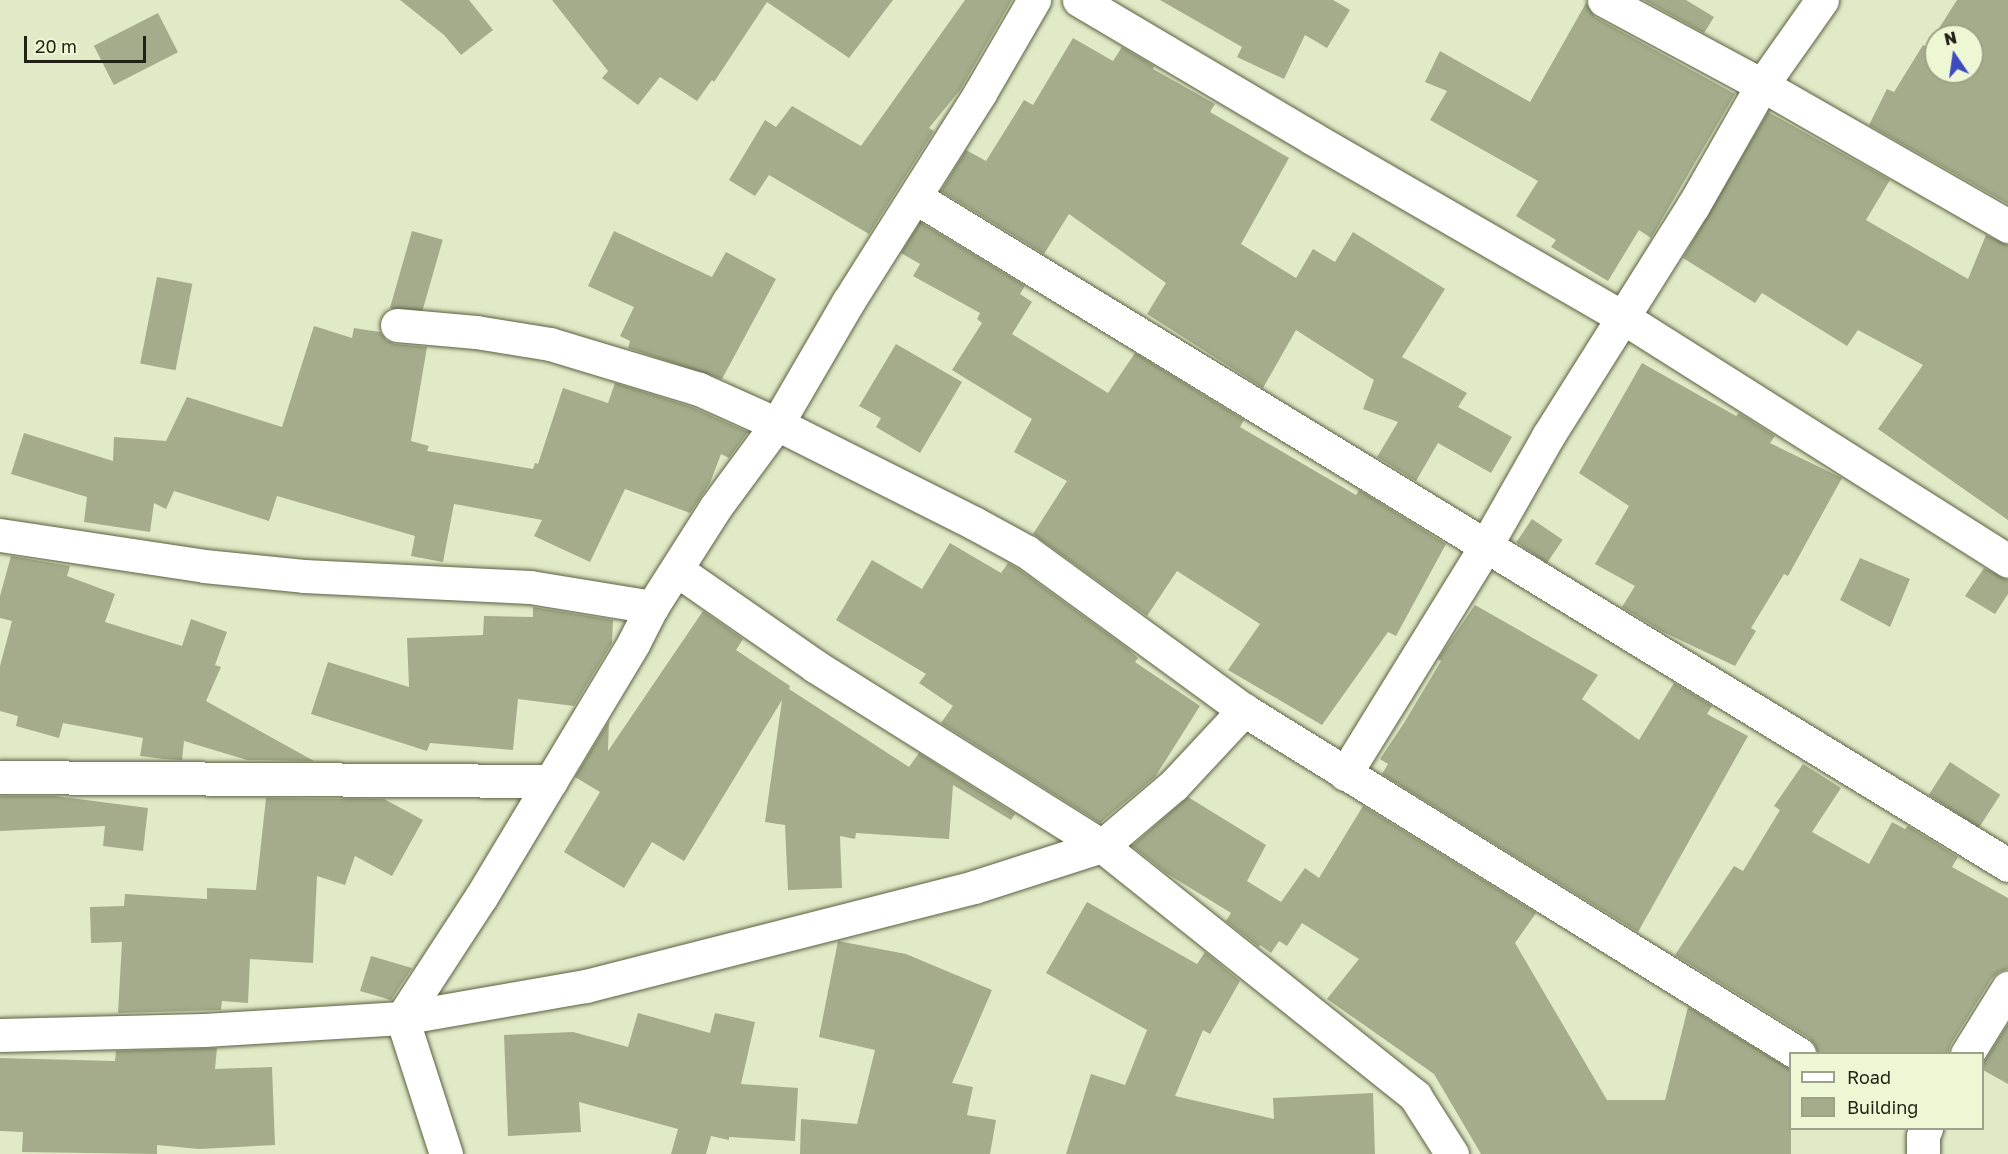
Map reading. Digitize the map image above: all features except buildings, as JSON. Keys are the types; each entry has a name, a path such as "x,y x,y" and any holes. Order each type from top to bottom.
{"street":[{"path":"402,1018 481,897 634,642 652,606 715,508 777,424 848,302 915,197 1034,0"},
{"path":"1079,0 1311,138 1624,318 2008,561"},
{"path":"1604,0 1762,85 2008,226"},
{"path":"1345,774 1485,547 1548,436 1624,318 1762,85 1822,0"},
{"path":"915,197 2008,865"},
{"path":"397,325 476,332 550,344 699,389 777,424 1027,552 1244,710 1797,1052"},
{"path":"0,535 204,566 304,576 530,587 652,606"},
{"path":"677,570 815,666 1102,846 1415,1096 1452,1154"},
{"path":"0,1035 204,1030 402,1018 586,986 974,887 1102,846 1174,785 1244,710"},
{"path":"0,777 551,781"},
{"path":"1968,1052 2008,988"},
{"path":"402,1018 446,1154"}]}
